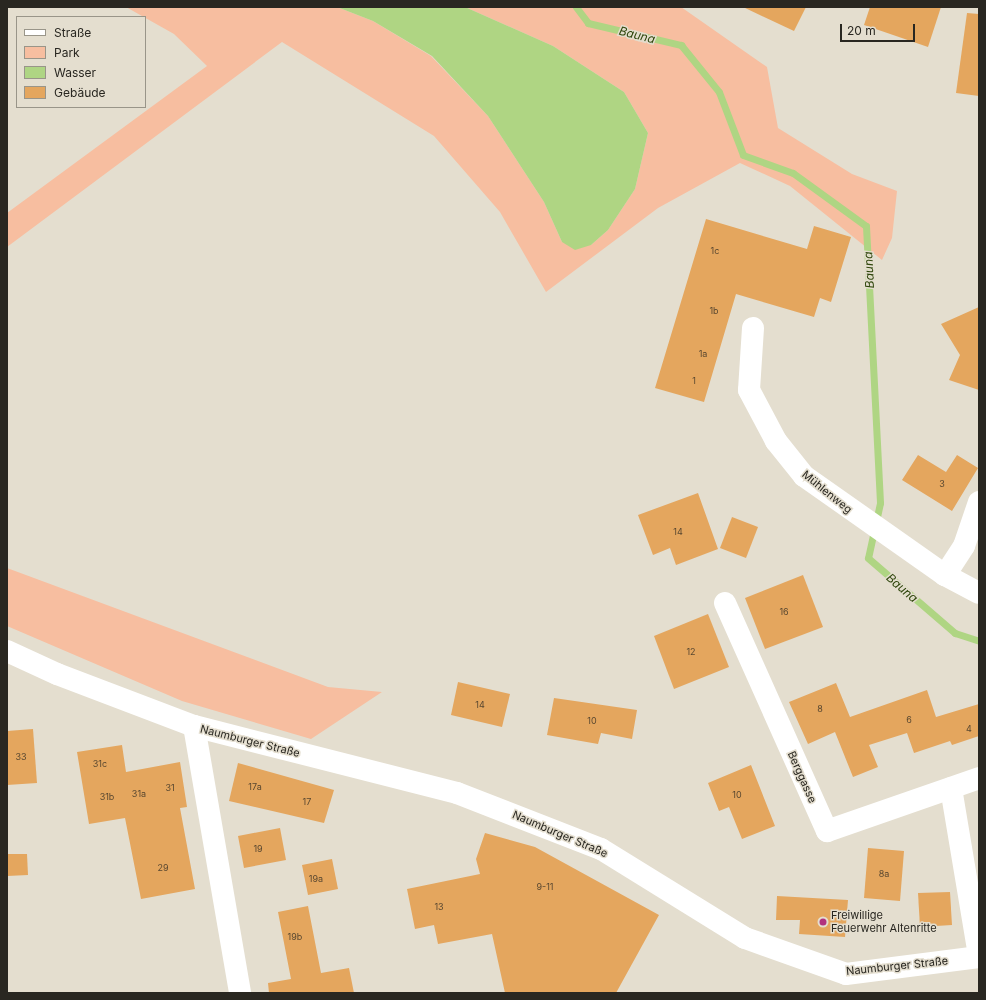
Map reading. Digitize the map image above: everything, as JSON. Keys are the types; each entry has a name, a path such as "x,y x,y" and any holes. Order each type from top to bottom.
{"street":[{"name":"Mühlenweg","path":"753,328 750,390 776,441 804,476 855,515 946,575 979,593"},
{"path":"946,575 964,546 979,502"},
{"name":"Berggasse","path":"724,603 827,831 979,778"},
{"name":"Naumburger Straße","path":"7,651 56,674 194,726 457,793 601,849 745,938 846,974 979,956"},
{"name":"Naumburger Straße","path":"194,726 240,993"},
{"path":"951,788 979,956"}],"green space":[{"path":"126,7 337,7 373,21 431,56 488,116 544,202 562,242 591,245 608,230 635,189 648,133 624,92 553,46 465,7 681,7 767,67 778,128 852,174 897,191 892,238 882,260 790,186 740,163 658,208 546,292 500,212 434,136 282,42 7,247 7,213 207,66 174,34 146,18 146,16 142,16"},
{"path":"7,568 328,687 382,692 311,739 182,701 7,626"}],"water":[{"path":"337,7 465,7 553,46 624,92 648,133 635,189 608,230 591,245 575,250 562,242 544,202 488,116 432,56 373,21"}],"building":[{"path":"743,7 806,7 794,31"},
{"path":"870,7 941,7 928,47 864,25"},
{"path":"967,13 979,14 979,96 956,93"},
{"path":"706,219 807,249 814,226 851,237 831,302 820,298 814,317 736,294 704,402 655,388"},
{"path":"979,307 979,390 949,380 960,355 941,324"},
{"path":"918,455 946,472 957,455 978,468 952,511 902,480"},
{"path":"698,493 718,549 676,565 670,548 653,555 638,515"},
{"path":"732,517 758,527 746,558 720,548"},
{"path":"803,575 823,627 765,649 745,598"},
{"path":"708,614 729,667 674,689 654,636"},
{"path":"458,682 510,694 502,727 451,715"},
{"path":"836,683 850,717 927,690 936,717 979,704 979,736 952,745 950,741 914,753 907,733 869,745 878,767 853,777 835,732 808,744 789,702"},
{"path":"554,698 637,710 632,739 601,733 598,744 547,735"},
{"path":"33,729 37,783 7,785 7,731"},
{"path":"122,745 126,772 180,762 187,807 180,808 195,889 141,899 125,818 89,824 77,752"},
{"path":"238,763 334,790 324,823 229,801"},
{"path":"751,765 775,826 742,839 729,807 719,811 708,783"},
{"path":"280,828 286,860 244,868 238,836"},
{"path":"485,833 535,847 659,915 616,993 505,993 492,934 438,944 434,925 415,929 407,889 480,874 476,859"},
{"path":"868,848 904,851 900,901 864,898"},
{"path":"7,854 27,854 28,875 7,876"},
{"path":"332,859 338,889 308,895 302,865"},
{"path":"950,892 952,925 920,927 918,893"},
{"name":"Freiwillige Feuerwehr Altenritte","path":"777,896 848,900 845,937 799,934 800,920 776,920"},
{"path":"308,906 321,973 349,968 354,993 269,993 268,983 291,979 278,912"}],"waterway":[{"name":"Bauna","path":"576,7 588,23 681,45 719,92 743,155 793,173 866,226 880,503 868,558 955,633 979,641"}],"place":[{"name":"Freiwillige Feuerwehr Altenritte","path":"823,922"}]}
